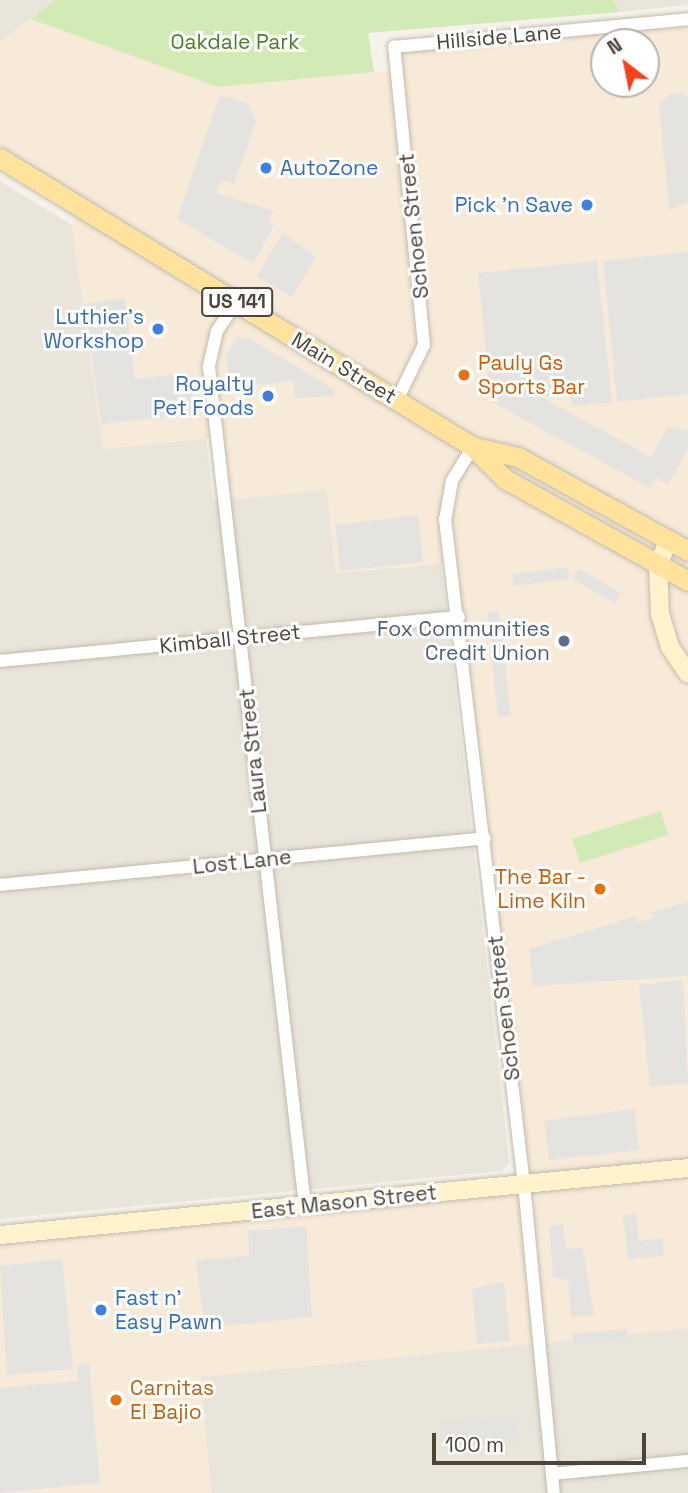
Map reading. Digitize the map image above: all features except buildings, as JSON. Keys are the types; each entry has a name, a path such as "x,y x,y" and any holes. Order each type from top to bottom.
{"main road":[{"name":"Main Street","path":"0,158 473,447 505,479 688,581"},
{"name":"Main Street","path":"473,447 518,457 688,551"},
{"path":"669,541 658,565 663,629 688,674"},
{"name":"East Mason Street","path":"0,1235 688,1168"}],"street":[{"name":"Hillside Lane","path":"394,47 688,19"},
{"name":"Schoen Street","path":"394,47 424,345 397,400"},
{"name":"Laura Street","path":"236,302 218,331 209,367 305,1206"},
{"name":"Schoen Street","path":"473,447 447,498 445,519 459,617 524,1184 554,1493"},
{"name":"Kimball Street","path":"0,661 459,617"},
{"name":"Lost Lane","path":"0,885 485,838"},
{"path":"552,1474 688,1461"}],"shaded area":[{"path":"0,0 55,0 0,42"},
{"path":"613,0 688,0 688,5 620,12"},
{"path":"31,19 218,87 396,70 394,47 590,28 590,98 660,98 660,28 594,28 688,19 688,1328 201,1377 211,1493 0,1493 0,1235 524,1185 451,563 336,573 327,490 225,500 218,438 103,449 72,225 82,208 0,158 0,42"},
{"path":"682,93 688,97 688,202 669,210 659,103 671,94"},
{"path":"220,95 249,104 256,121 234,184 221,180 217,193 273,211 269,222 274,225 253,264 177,219"},
{"path":"0,181 72,225 103,449 206,437 213,501 327,489 336,573 441,564 507,1141 509,1164 501,1171 0,1219"},
{"path":"283,233 316,257 292,297 257,276"},
{"path":"688,252 688,394 617,402 603,261"},
{"path":"597,261 612,403 572,406 570,395 543,397 541,385 529,386 528,381 489,384 478,273"},
{"path":"125,298 135,379 190,373 195,414 101,424 84,304"},
{"path":"238,337 250,339 335,390 332,396 295,398 293,381 230,387 226,354"},
{"path":"519,385 651,457 668,427 688,431 688,449 668,484 656,478 650,488 492,402 501,387"},
{"path":"418,515 423,562 340,571 335,525"},
{"path":"568,567 569,579 514,586 512,574"},
{"path":"579,568 621,593 615,603 572,579"},
{"path":"499,611 511,716 498,717 487,612"},
{"path":"688,902 688,976 533,986 529,949 636,916 638,922 654,918 652,912"},
{"path":"683,980 688,1083 650,1087 639,985"},
{"path":"634,1109 639,1150 549,1160 544,1121"},
{"path":"636,1214 639,1241 662,1238 664,1256 628,1259 623,1215"},
{"path":"563,1224 566,1249 583,1248 594,1315 571,1317 568,1280 553,1277 549,1226"},
{"path":"306,1226 312,1317 205,1328 196,1260 249,1256 248,1231"},
{"path":"62,1259 73,1369 7,1375 0,1266"},
{"path":"504,1282 510,1341 477,1344 472,1289"},
{"path":"688,1328 688,1493 211,1493 201,1377"},
{"path":"627,1329 628,1340 574,1345 573,1334"},
{"path":"89,1363 100,1483 0,1493 0,1388 78,1381 77,1365"},
{"path":"516,1415 518,1442 444,1450 442,1423"}],"green space":[{"name":"Oakdale Park","path":"55,0 613,0 620,12 368,33 374,72 218,87 31,19"},
{"path":"661,811 668,835 580,863 572,839"}],"place":[{"name":"AutoZone","path":"266,168"},
{"name":"Pick 'n Save","path":"587,205"},
{"name":"Luthier's Workshop","path":"158,329"},
{"name":"Pauly Gs Sports Bar","path":"464,375"},
{"name":"Royalty Pet Foods","path":"268,396"},
{"name":"Fox Communities Credit Union","path":"564,641"},
{"name":"The Bar - Lime Kiln","path":"600,889"},
{"name":"Fast n' Easy Pawn","path":"101,1310"},
{"name":"Carnitas El Bajio","path":"116,1400"}]}
